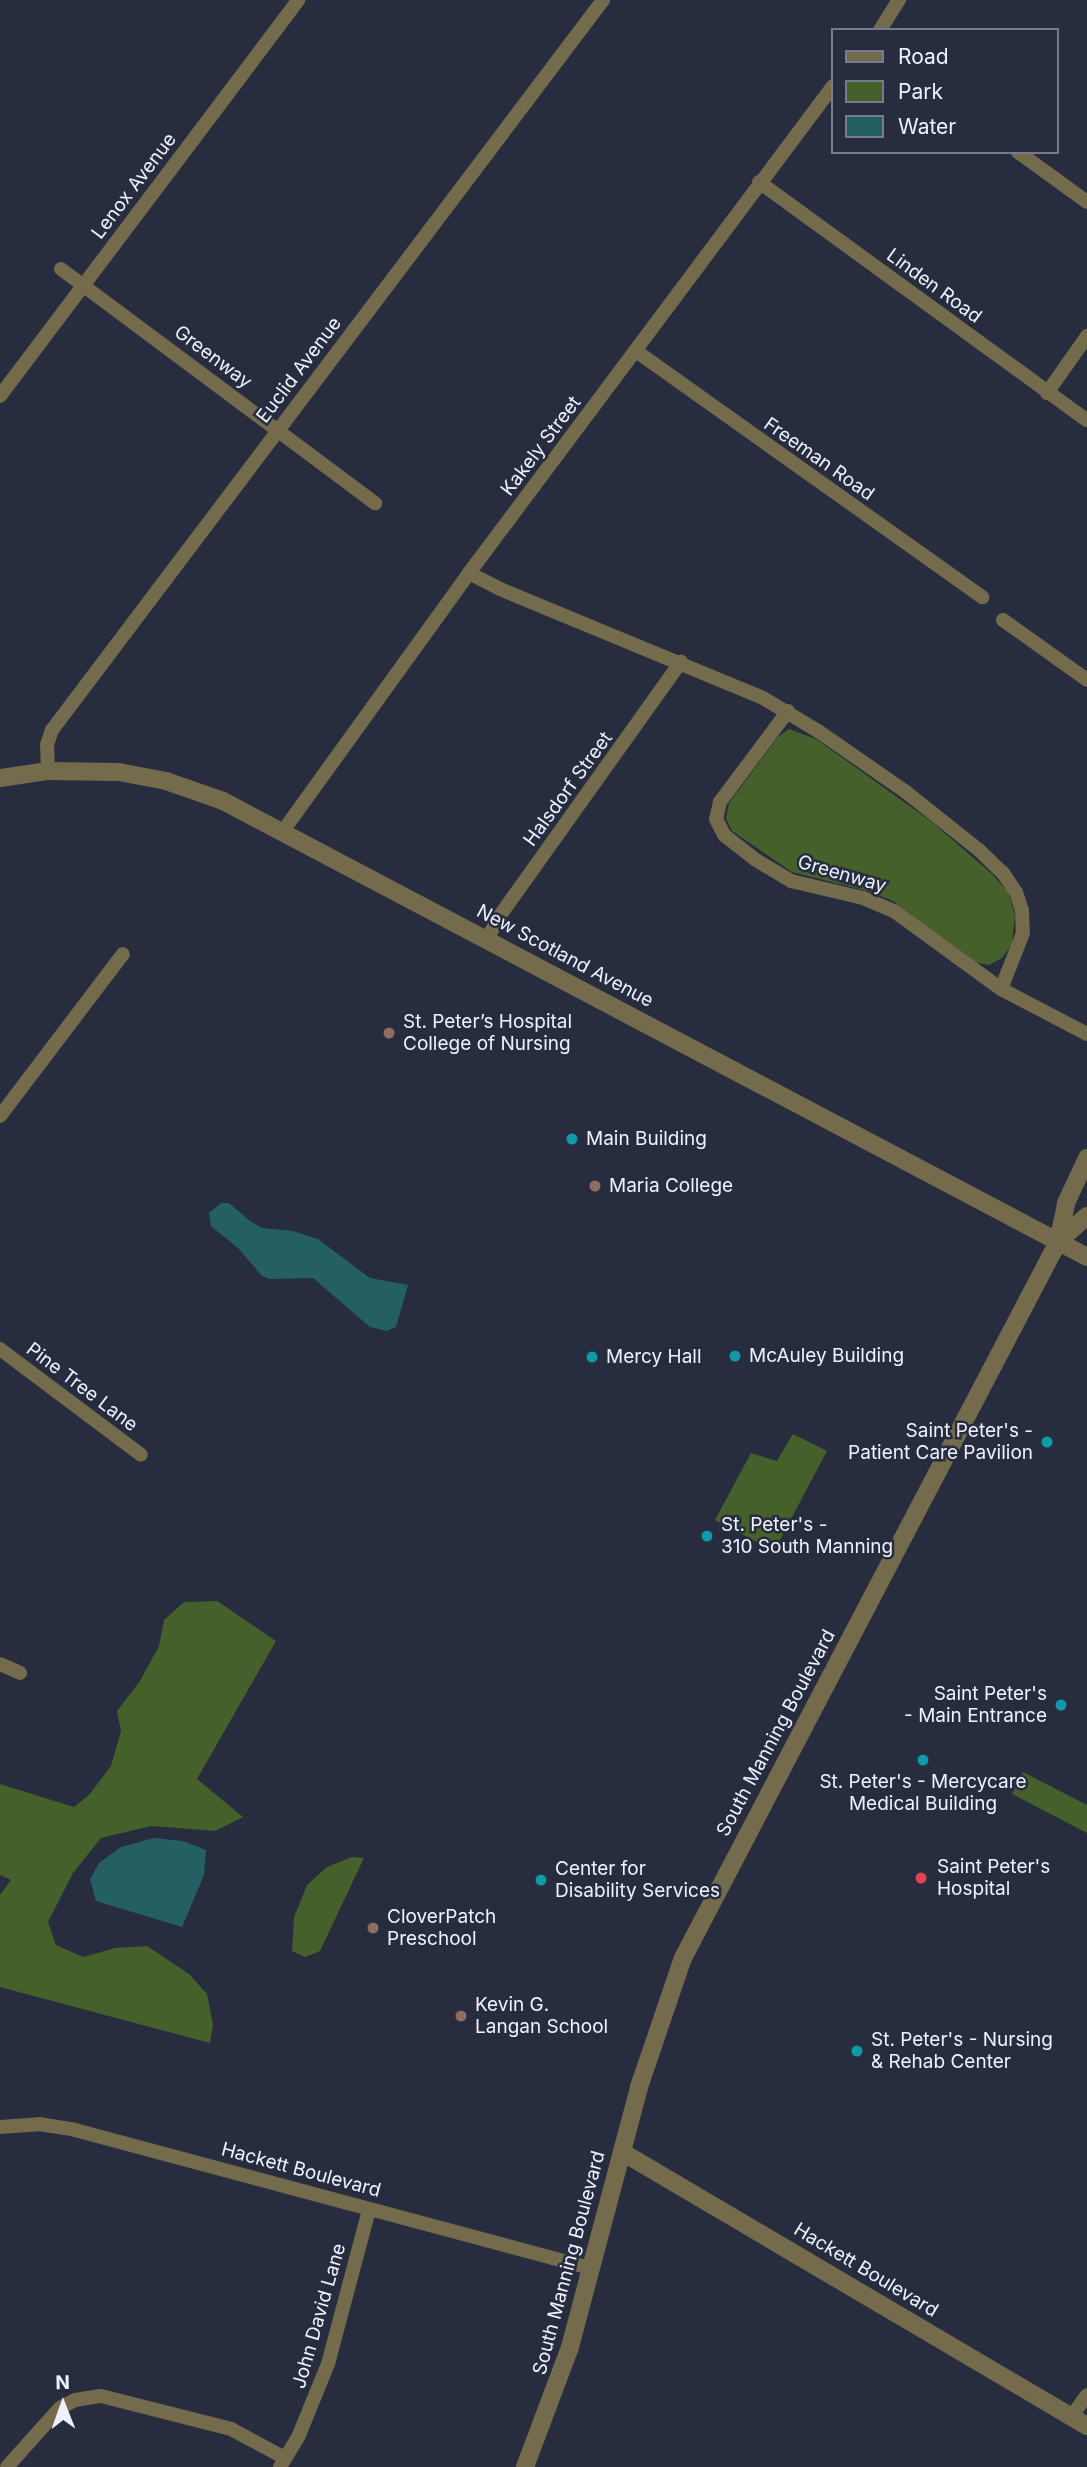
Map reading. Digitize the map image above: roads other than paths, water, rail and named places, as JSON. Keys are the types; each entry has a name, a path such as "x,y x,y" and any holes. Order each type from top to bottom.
{"street":[{"name":"Lenox Avenue","path":"0,396 298,0"},
{"name":"Euclid Avenue","path":"48,771 47,745 52,730 603,0"},
{"path":"881,28 899,0"},
{"name":"Kakely Street","path":"283,831 469,573 832,87"},
{"path":"1021,154 1087,202"},
{"name":"Linden Road","path":"759,182 1087,420"},
{"name":"Greenway","path":"61,269 375,503"},
{"path":"1047,393 1087,336"},
{"name":"Freeman Road","path":"636,351 982,597"},
{"path":"469,573 500,589 681,662 788,711 906,792 979,850 1010,882 1019,901 1024,928 1020,946 1001,989"},
{"path":"1003,620 1087,680"},
{"name":"Halsdorf Street","path":"487,939 501,914 681,662"},
{"name":"Greenway","path":"788,711 720,802 716,819 722,832 780,876 806,886 863,898 894,911 1001,989 1087,1034"},
{"name":"New Scotland Avenue","path":"0,778 48,771 119,772 166,781 223,801 1087,1257"},
{"path":"0,1116 123,954"},
{"name":"South Manning Boulevard","path":"525,2467 567,2357 639,2088 683,1958 1058,1242 1066,1203 1087,1158"},
{"name":"South Manning Boulevard","path":"1058,1242 1087,1216"},
{"name":"Pine Tree Lane","path":"0,1349 141,1455"},
{"path":"0,1664 20,1673"},
{"name":"Hackett Boulevard","path":"0,2127 55,2125 590,2268"},
{"name":"Hackett Boulevard","path":"622,2151 1079,2422"},
{"name":"John David Lane","path":"283,2463 299,2435 328,2364 369,2210"},
{"path":"1079,2422 1087,2395"},
{"path":"8,2467 60,2408 75,2400 101,2396 231,2429 283,2463"}],"water":[{"path":"221,1203 229,1203 262,1228 293,1231 318,1239 370,1278 408,1285 396,1327 387,1331 370,1327 313,1278 270,1279 262,1276 239,1249 211,1226 209,1213"},
{"path":"154,1838 183,1841 206,1850 204,1875 182,1927 96,1901 90,1879 99,1863 121,1847"}],"place":[{"name":"St. Peter’s Hospital College of Nursing","path":"389,1033"},
{"name":"Main Building","path":"572,1139"},
{"name":"Maria College","path":"595,1186"},
{"name":"McAuley Building","path":"735,1356"},
{"name":"Mercy Hall","path":"592,1357"},
{"name":"Saint Peter's - Patient Care Pavilion","path":"1047,1442"},
{"name":"St. Peter's - 310 South Manning","path":"707,1536"},
{"name":"Saint Peter's - Main Entrance","path":"1061,1705"},
{"name":"St. Peter's - Mercycare Medical Building","path":"923,1760"},
{"name":"Saint Peter's Hospital","path":"921,1878"},
{"name":"Center for Disability Services","path":"541,1880"},
{"name":"CloverPatch Preschool","path":"373,1928"},
{"name":"Kevin G. Langan School","path":"461,2016"},
{"name":"St. Peter's - Nursing & Rehab Center","path":"857,2051"}]}
